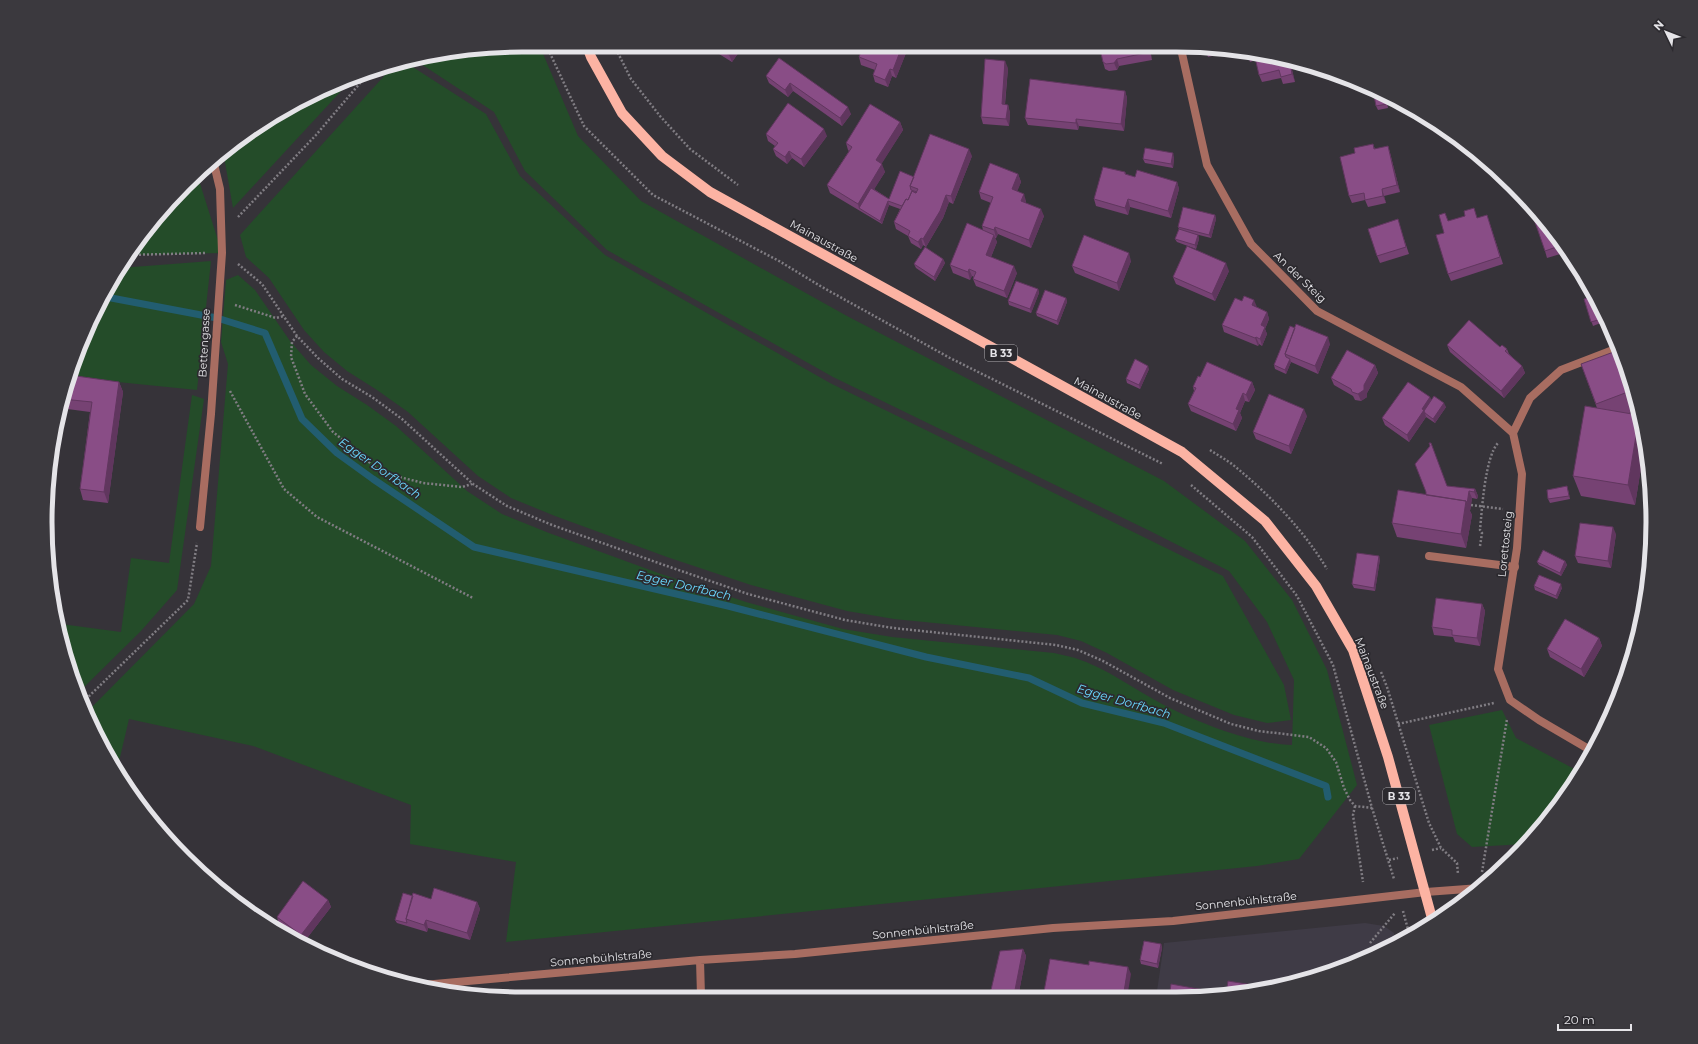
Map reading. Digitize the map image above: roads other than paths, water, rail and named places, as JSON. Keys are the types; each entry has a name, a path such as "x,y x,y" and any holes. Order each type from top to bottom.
{"main road":[{"name":"Mainaustraße","path":"589,52 622,113 662,156 710,192 1182,452 1265,521 1316,586 1353,650 1388,757 1432,916"}],"street":[{"name":"An der Steig","path":"1183,52 1207,165 1251,244 1316,311 1461,386 1512,432"},
{"name":"Bettengasse","path":"200,527 211,414 222,253 220,188 215,167"},
{"path":"1512,432 1530,398 1561,370 1613,350"},
{"name":"Lorettosteig","path":"1512,432 1522,474 1515,567 1498,669 1510,700 1539,720 1588,748"},
{"path":"1429,556 1515,567"},
{"name":"Sonnenbühlstraße","path":"435,984 700,960 795,954 1053,928 1173,920 1426,892 1469,889"},
{"path":"700,960 701,992"}],"waterway":[{"name":"Egger Dorfbach","path":"109,298 217,318 265,333 302,419 337,453 474,547 728,606 926,657 1029,678 1082,703 1164,723 1326,786 1328,797"}]}
